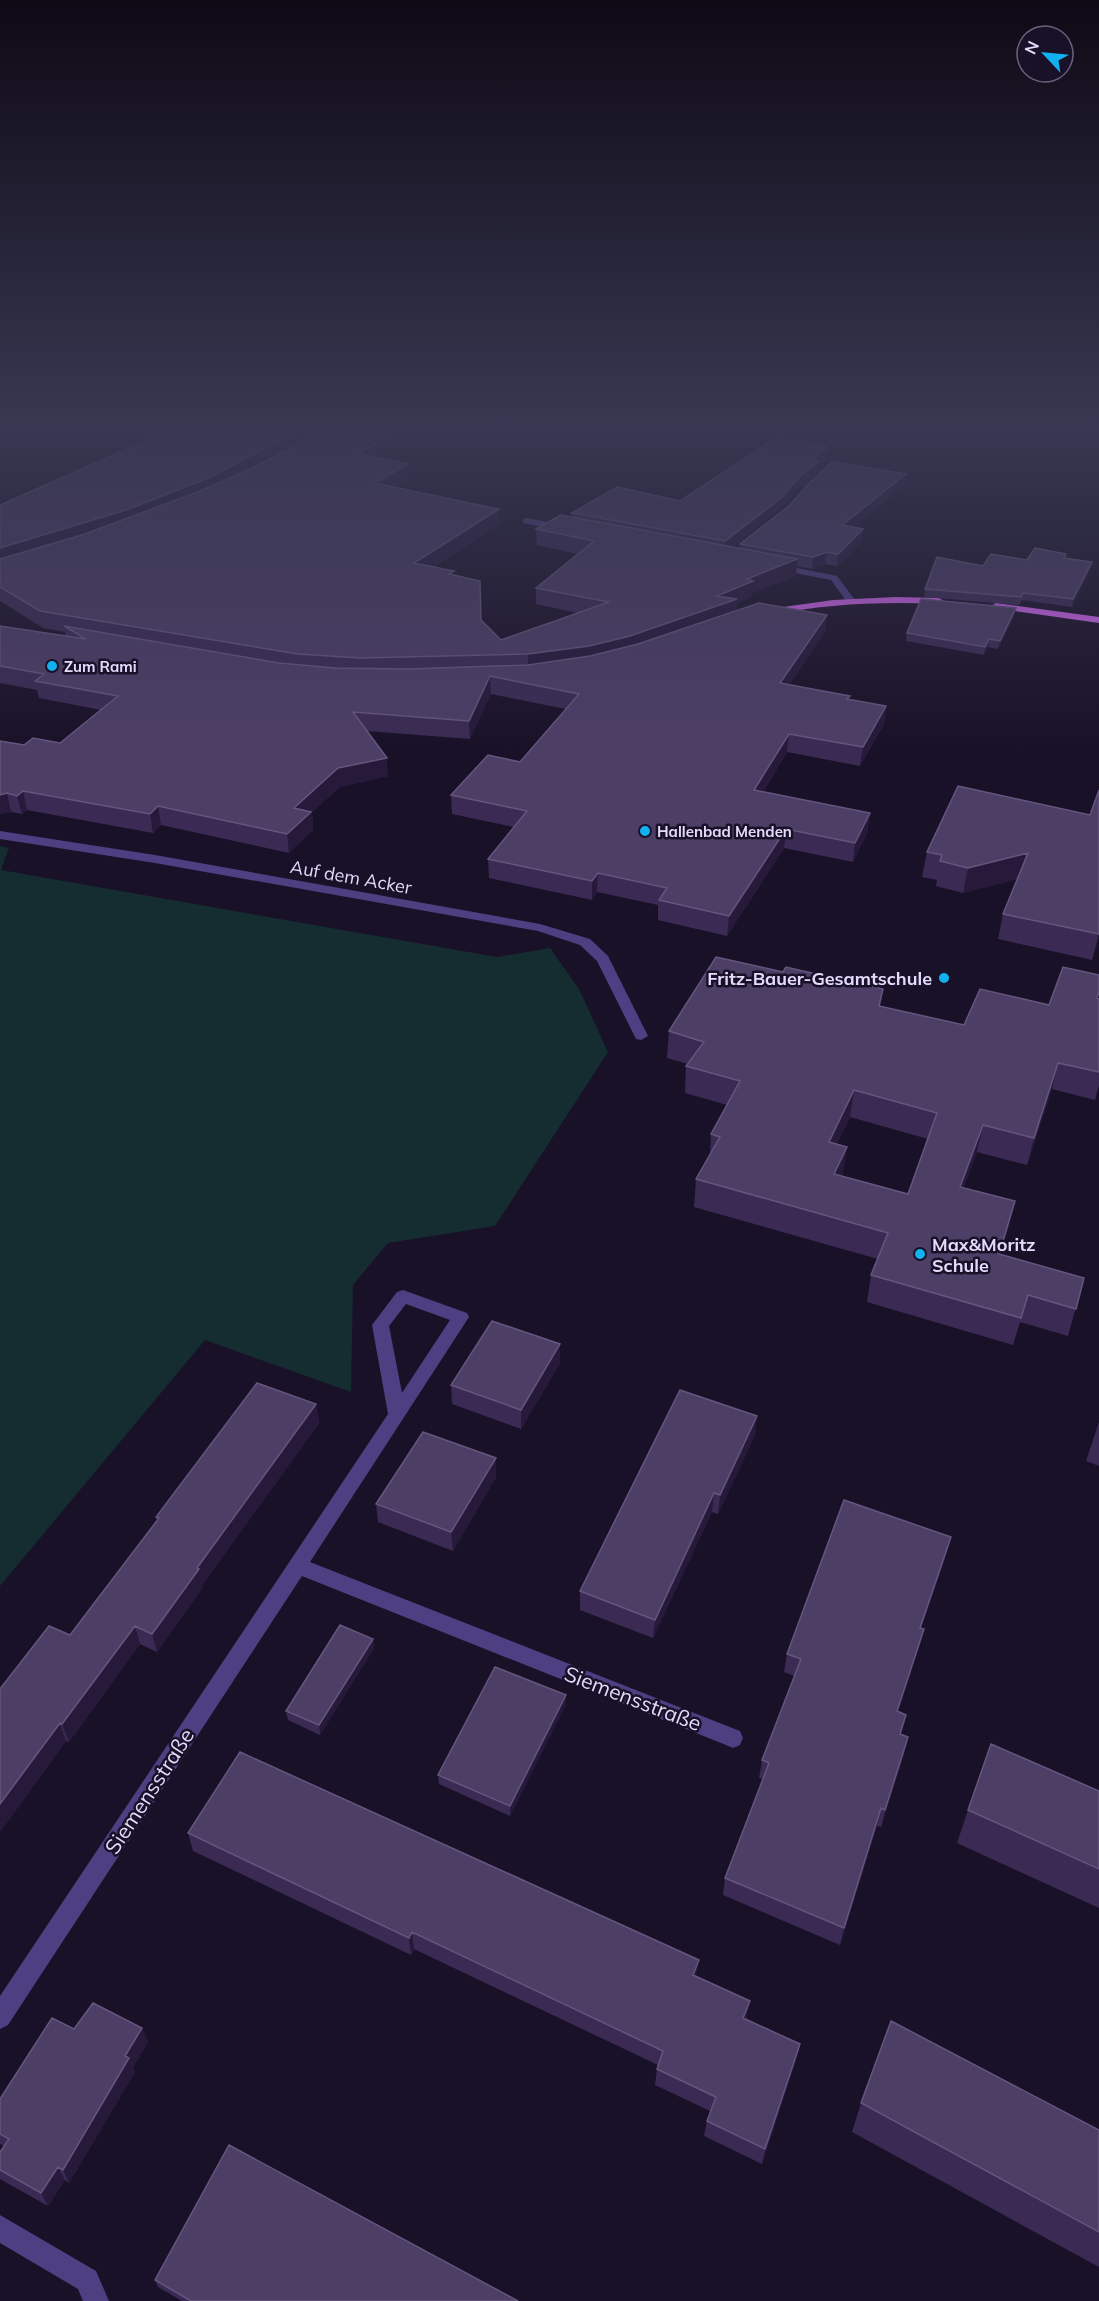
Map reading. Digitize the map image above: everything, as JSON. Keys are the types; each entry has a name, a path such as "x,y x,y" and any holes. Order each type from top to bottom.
{"main road":[{"path":"754,615 797,606 850,600 882,598 948,602"},
{"path":"982,605 1099,620"}],"street":[{"path":"771,565 834,578 850,600"},
{"name":"Auf dem Acker","path":"0,835 154,859 529,926 585,942 603,959 630,1019 641,1036"},
{"name":"Siemensstraße","path":"0,2017 298,1566 397,1415 461,1317 403,1296 381,1325 397,1415"},
{"name":"Siemensstraße","path":"298,1566 733,1738"},
{"path":"0,2228 87,2280 96,2301"}],"green space":[{"path":"0,846 9,848 1,870 497,957 550,948 579,989 608,1052 495,1226 388,1243 353,1285 351,1392 205,1340 0,1586"}],"building":[{"path":"0,533 48,533 0,548"},
{"path":"461,533 414,563 454,571 449,574 480,581 481,620 501,640 609,602 536,588 594,541 557,533 660,533 797,559 747,579 753,581 717,596 737,599 630,636 589,646 528,654 360,658 298,654 40,611 0,587 0,559 85,534"},
{"path":"683,533 735,533 725,541"},
{"path":"754,533 859,533 838,554 827,552 813,557 740,544"},
{"path":"1035,548 1066,554 1064,558 1092,562 1073,599 1023,593 1021,597 925,589 937,557 983,566 991,554 1027,560"},
{"path":"921,599 1016,608 1000,641 989,639 985,647 907,633"},
{"path":"759,603 827,615 780,683 850,696 847,699 886,706 863,747 789,734 754,790 870,813 855,843 786,829 729,916 659,900 667,888 598,873 592,881 488,859 527,811 451,795 488,755 520,762 579,694 490,676 469,721 353,712 387,758 338,768 294,808 311,812 287,834 158,806 150,814 23,791 17,796 7,793 0,795 0,741 24,745 33,738 60,743 118,696 35,681 44,674 0,666 0,626 86,639 64,626 279,663 335,668 408,669 528,665 590,656 638,644"},
{"path":"958,786 1090,815 1099,790 1099,934 1003,914 1028,853 968,868 940,861 942,855 927,852"},
{"path":"716,957 783,972 786,967 883,989 879,1006 964,1025 980,989 1049,1005 1063,967 1099,975 1097,998 1099,999 1099,1072 1058,1063 1034,1138 983,1125 960,1187 1015,1201 999,1254 1084,1278 1076,1309 1028,1295 1021,1318 871,1275 888,1233 696,1179 720,1137 711,1134 740,1081 686,1066 704,1042 669,1031","holes":["854,1090 937,1113 908,1194 834,1174 847,1147 829,1142"]},
{"path":"492,1321 560,1344 521,1410 451,1385"},
{"path":"257,1383 316,1404 152,1634 135,1626 0,1804 0,1689 49,1626 70,1635"},
{"path":"680,1390 757,1416 720,1495 714,1493 655,1620 580,1591"},
{"path":"423,1432 496,1458 451,1532 376,1504"},
{"path":"844,1500 951,1537 920,1628 924,1629 897,1711 906,1715 900,1734 908,1737 885,1810 881,1808 844,1928 725,1878 769,1763 762,1760 801,1659 787,1654"},
{"path":"340,1625 373,1639 319,1725 286,1711"},
{"path":"495,1667 566,1695 510,1806 438,1775"},
{"path":"991,1744 1099,1791 1099,1869 968,1810"},
{"path":"240,1752 699,1960 693,1975 750,2001 743,2018 800,2044 765,2149 707,2121 716,2097 657,2069 663,2051 412,1932 409,1938 188,1833"},
{"path":"93,2003 142,2028 125,2056 129,2058 63,2170 58,2167 41,2193 0,2170 0,2152 9,2139 0,2134 0,2099 52,2018 74,2029"},
{"path":"891,2021 1099,2130 1099,2232 861,2103"},
{"path":"229,2145 518,2301 191,2301 155,2280"}],"place":[{"name":"Zum Rami","path":"52,666"},
{"name":"Hallenbad Menden","path":"645,831"},
{"name":"Fritz-Bauer-Gesamtschule","path":"944,978"},
{"name":"Max&Moritz Schule","path":"920,1254"}]}
